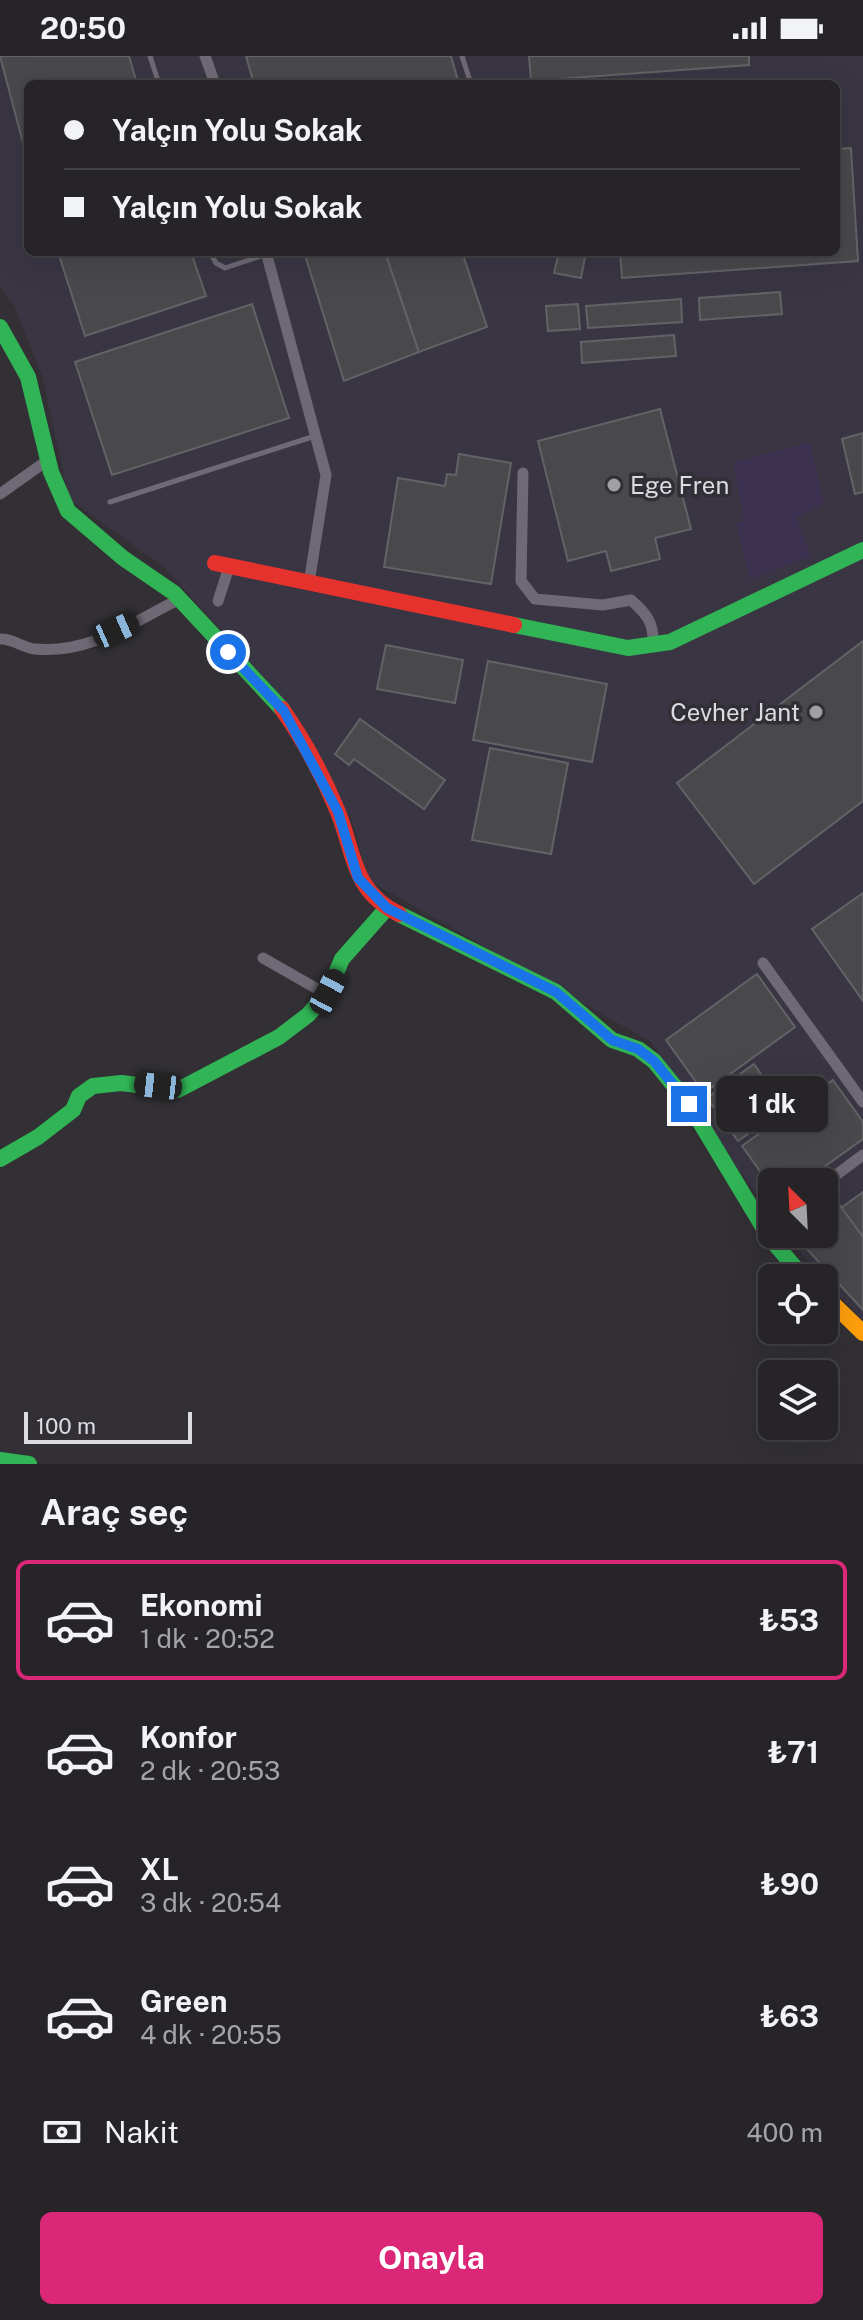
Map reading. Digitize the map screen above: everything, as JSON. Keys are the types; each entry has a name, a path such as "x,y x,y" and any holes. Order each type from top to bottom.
{"street":[{"path":"205,56 214,80"},
{"path":"267,256 326,475 309,583"},
{"path":"0,327 28,377 48,460 60,498 68,511 180,599 284,711 338,812 358,878 387,908 556,992 612,1040 638,1049 654,1061 689,1104 758,1211"},
{"path":"0,494 48,460"},
{"path":"523,473 521,581 535,599 603,605 619,599 631,600 649,618 654,629 653,644"},
{"path":"218,601 222,565 628,648 670,642 863,550"},
{"path":"0,639 34,649 85,646 101,642 116,630 180,599"},
{"path":"0,1159 38,1137 73,1110 79,1096 93,1086 121,1083 178,1090 279,1037 308,1015 326,994 342,959 387,908"},
{"path":"263,958 326,994"},
{"path":"763,963 863,1102"},
{"path":"838,1174 863,1155"},
{"path":"838,1309 863,1333"}],"lane":[{"path":"150,56 158,80"},
{"path":"462,56 470,80"},
{"path":"212,256 216,263 225,268 258,256"},
{"path":"110,502 316,436"}],"shaded area":[{"path":"0,56 863,56 863,1322 838,1294 838,1264 811,1264 797,1248 838,1248 838,1168 758,1168 758,1198 651,1042 368,880 352,820 281,697 164,567 69,499 42,376 14,305 0,288"},
{"path":"810,442 824,504 796,518 811,556 750,579 736,523 744,520 733,463"}],"building":[{"path":"0,56 129,56 136,80 24,80 23,143"},
{"path":"246,56 451,56 458,80 253,80"},
{"path":"529,56 749,56 749,65 531,80"},
{"path":"851,148 858,261 622,278 620,256 840,256 840,149"},
{"path":"59,256 192,256 206,296 85,336"},
{"path":"305,256 386,256 419,352 344,381"},
{"path":"386,256 463,256 487,327 419,352"},
{"path":"558,256 585,256 581,278 554,273"},
{"path":"780,292 782,314 700,320 699,298"},
{"path":"681,299 682,322 588,328 586,306"},
{"path":"252,304 289,418 112,475 75,362"},
{"path":"578,304 580,329 548,331 546,306"},
{"path":"674,335 676,356 582,363 581,342"},
{"name":"Ege Fren","path":"660,409 691,529 655,538 660,559 611,571 606,551 568,561 538,441"},
{"path":"863,433 863,492 855,494 842,439"},
{"path":"459,454 511,463 491,584 384,567 398,478 445,486 447,474 456,475"},
{"name":"Cevher Jant","path":"863,641 863,801 754,884 677,783"},
{"path":"386,645 463,660 455,703 377,689"},
{"path":"488,661 607,684 592,762 473,740"},
{"path":"360,719 445,780 424,809 354,759 349,765 335,754"},
{"path":"490,748 568,763 551,854 472,840"},
{"path":"863,893 863,1001 812,929"},
{"path":"757,974 795,1027 704,1093 666,1040"},
{"path":"754,1064 785,1108 738,1141 707,1098"},
{"path":"833,1080 863,1122 863,1139 823,1168 758,1168 742,1146"},
{"path":"863,1192 863,1237 841,1208"},
{"path":"838,1203 863,1237 863,1310 838,1283 838,1264 821,1264 806,1248 838,1248"}],"traffic: fast":[{"path":"0,327 28,377 51,472 68,511 123,558 174,593 282,709"},
{"path":"514,625 628,648 670,642 863,550"},
{"path":"0,1159 38,1137 73,1110 79,1096 93,1086 121,1083 178,1090 279,1037 308,1015 328,992 342,959 387,908"},
{"path":"399,914 556,992 612,1040 638,1049 654,1061 689,1104 769,1237 792,1264"},
{"path":"0,1460 29,1464"}],"traffic: slow":[{"path":"838,1309 863,1333"}],"traffic: jam":[{"path":"215,563 514,625"},
{"path":"282,709 326,786 364,883 384,905 399,914"}],"place":[{"name":"Ege Fren","path":"614,485"},
{"name":"Cevher Jant","path":"816,712"}],"route":[{"path":"228,652 284,711 310,755 338,812 358,878 372,897 387,908 465,944 556,992 612,1040 638,1049 654,1061 689,1104"}]}
